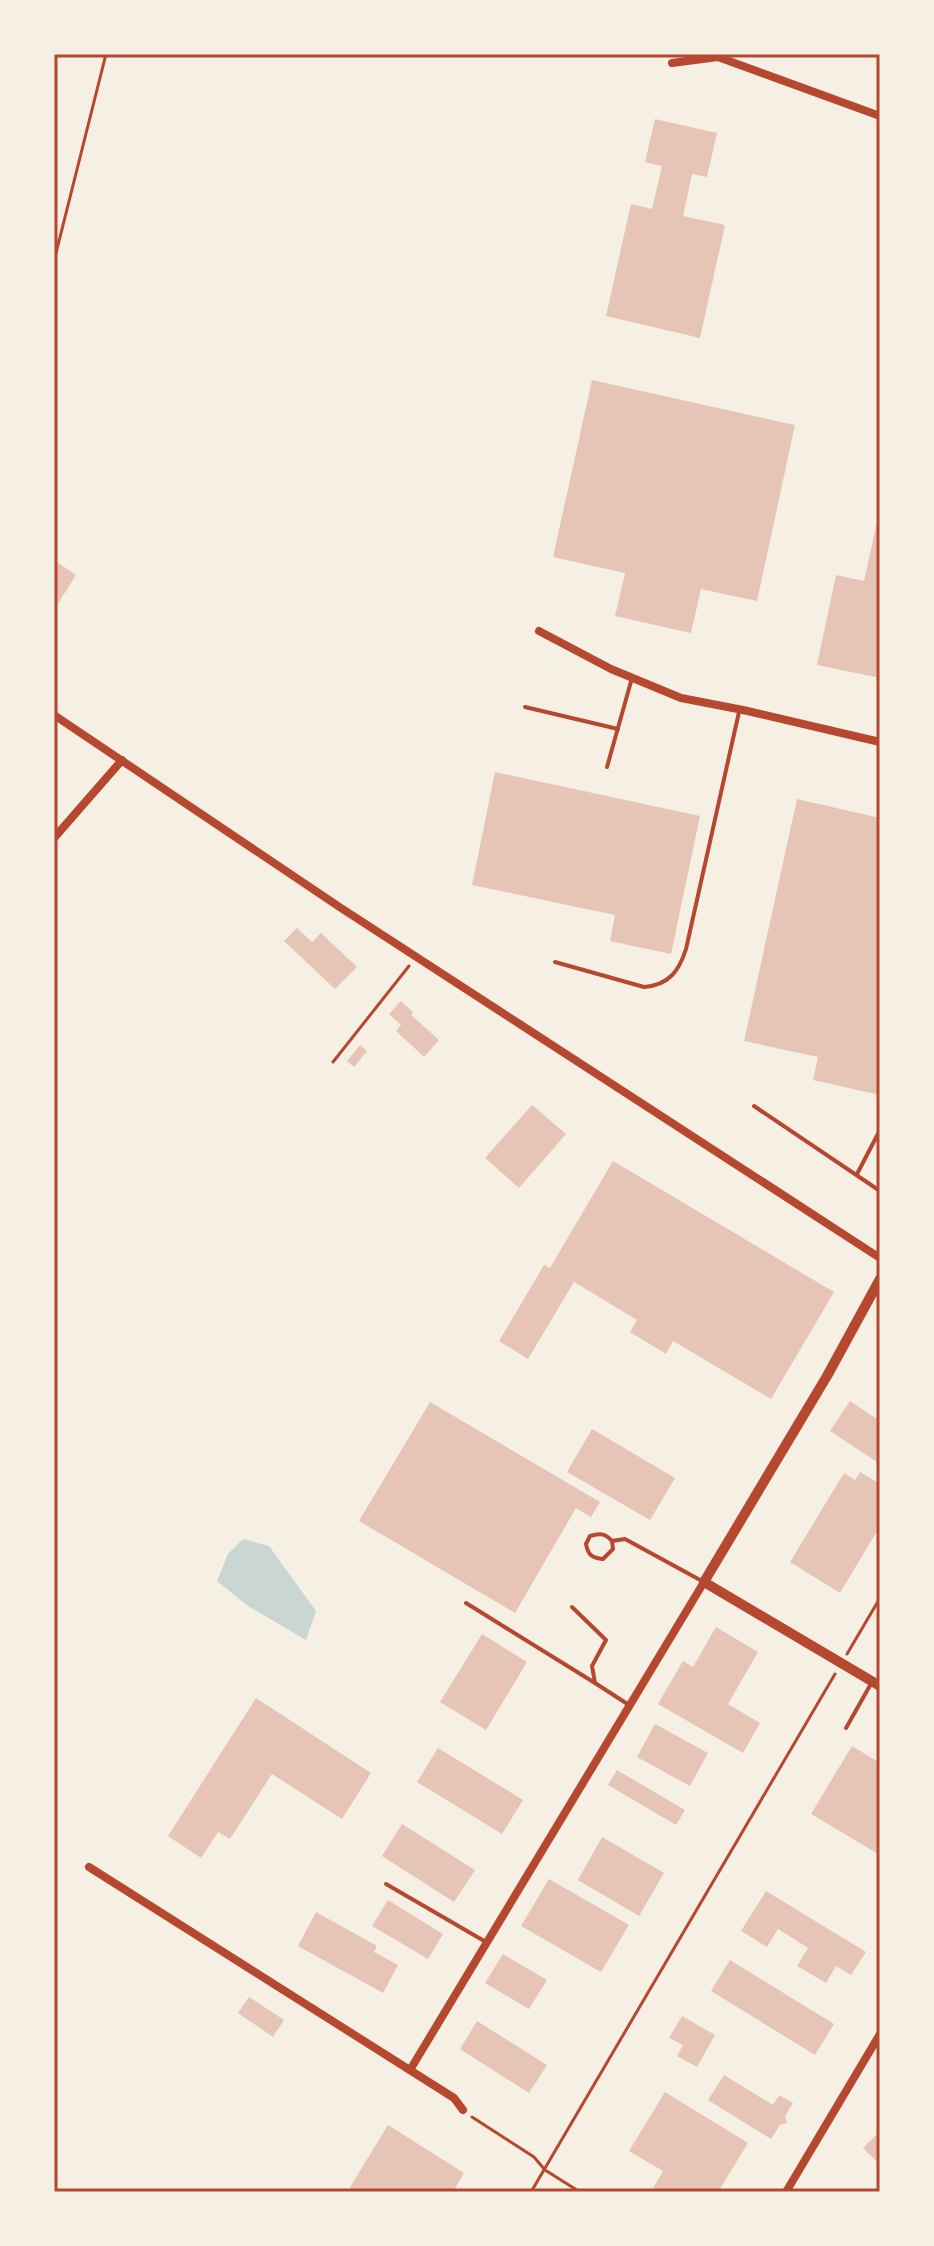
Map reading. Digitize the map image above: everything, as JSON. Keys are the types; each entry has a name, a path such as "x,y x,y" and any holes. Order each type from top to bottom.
{"street":[{"path":"672,63 718,57 880,116"},
{"path":"539,631 632,678 681,698 880,742"},
{"path":"54,715 417,957 880,1258"},
{"path":"54,838 122,760"},
{"path":"410,2070 827,1376 880,1279"},
{"path":"704,1582 876,1684"},
{"path":"89,1867 454,2098 463,2110"},
{"path":"786,2192 880,2034"}],"lane":[{"path":"607,767 632,678"},
{"path":"525,707 618,729"},
{"path":"555,962 644,987 655,986 677,972 686,949 740,709"},
{"path":"754,1106 880,1191"},
{"path":"856,1175 880,1130"},
{"path":"607,1535 612,1541 613,1549 603,1559 594,1558 588,1552 586,1544 590,1536 607,1535"},
{"path":"612,1541 625,1539 704,1582"},
{"path":"466,1603 629,1705"},
{"path":"572,1607 606,1640 592,1666 595,1683"},
{"path":"846,1728 876,1684"},
{"path":"386,1884 486,1942"}],"path":[{"path":"54,261 106,54"},
{"path":"333,1062 417,957"},
{"path":"531,2192 880,1598"},
{"path":"463,2110 580,2192"}],"shaded area":[{"path":"243,1539 269,1546 316,1611 306,1640 248,1606 217,1581 228,1554"}],"building":[{"path":"655,119 717,133 707,177 692,174 683,216 725,225 700,338 606,316 631,204 652,209 662,166 645,162"},
{"path":"592,380 795,425 757,601 701,589 691,633 615,616 625,573 553,557"},
{"path":"879,513 880,678 817,665 836,575 864,581"},
{"path":"54,560 76,575 57,605 54,602"},
{"path":"495,772 700,816 671,954 610,941 615,915 472,885"},
{"path":"797,799 880,818 880,1095 813,1080 818,1057 744,1041"},
{"path":"297,928 312,942 321,933 357,967 335,989 284,941"},
{"path":"401,1001 413,1012 411,1015 439,1040 424,1057 396,1031 401,1025 389,1014"},
{"path":"360,1045 367,1051 354,1067 347,1061"},
{"path":"532,1105 566,1134 519,1188 485,1158"},
{"path":"613,1161 834,1292 771,1399 673,1341 666,1354 630,1332 637,1320 574,1282 528,1359 499,1341 544,1265 550,1268"},
{"path":"850,1401 880,1421 880,1464 830,1431"},
{"path":"430,1402 600,1502 591,1517 576,1508 515,1613 359,1521"},
{"path":"592,1429 675,1478 650,1520 567,1472"},
{"path":"860,1472 880,1484 880,1526 840,1593 790,1562 844,1473 855,1480"},
{"path":"716,1627 758,1652 728,1704 760,1723 743,1753 658,1704 683,1661 693,1667"},
{"path":"482,1634 527,1662 486,1730 440,1702"},
{"path":"256,1698 371,1773 342,1819 272,1774 230,1839 218,1832 201,1858 168,1836"},
{"path":"655,1724 708,1753 690,1786 637,1757"},
{"path":"852,1746 880,1763 880,1855 811,1814"},
{"path":"438,1748 523,1800 502,1834 417,1782"},
{"path":"617,1770 685,1810 676,1825 608,1785"},
{"path":"402,1824 475,1870 454,1902 382,1856"},
{"path":"602,1837 664,1873 639,1916 578,1880"},
{"path":"549,1879 629,1925 601,1972 521,1926"},
{"path":"766,1891 866,1952 851,1975 836,1966 826,1983 797,1966 808,1948 778,1929 767,1947 741,1931"},
{"path":"388,1900 443,1934 428,1959 372,1926"},
{"path":"316,1912 377,1946 374,1952 398,1965 383,1993 298,1946"},
{"path":"503,1954 547,1980 529,2009 485,1983"},
{"path":"730,1960 834,2024 815,2055 711,1991"},
{"path":"249,1997 284,2020 273,2037 238,2013"},
{"path":"682,2016 715,2035 697,2067 677,2056 683,2045 669,2038"},
{"path":"477,2021 547,2065 529,2093 460,2049"},
{"path":"724,2075 773,2105 779,2095 793,2103 785,2116 787,2123 780,2125 771,2139 708,2100"},
{"path":"665,2092 748,2143 718,2192 659,2192 653,2188 663,2171 629,2151"},
{"path":"388,2125 464,2173 453,2192 354,2192 349,2189"},
{"path":"880,2131 880,2165 863,2148"}]}
